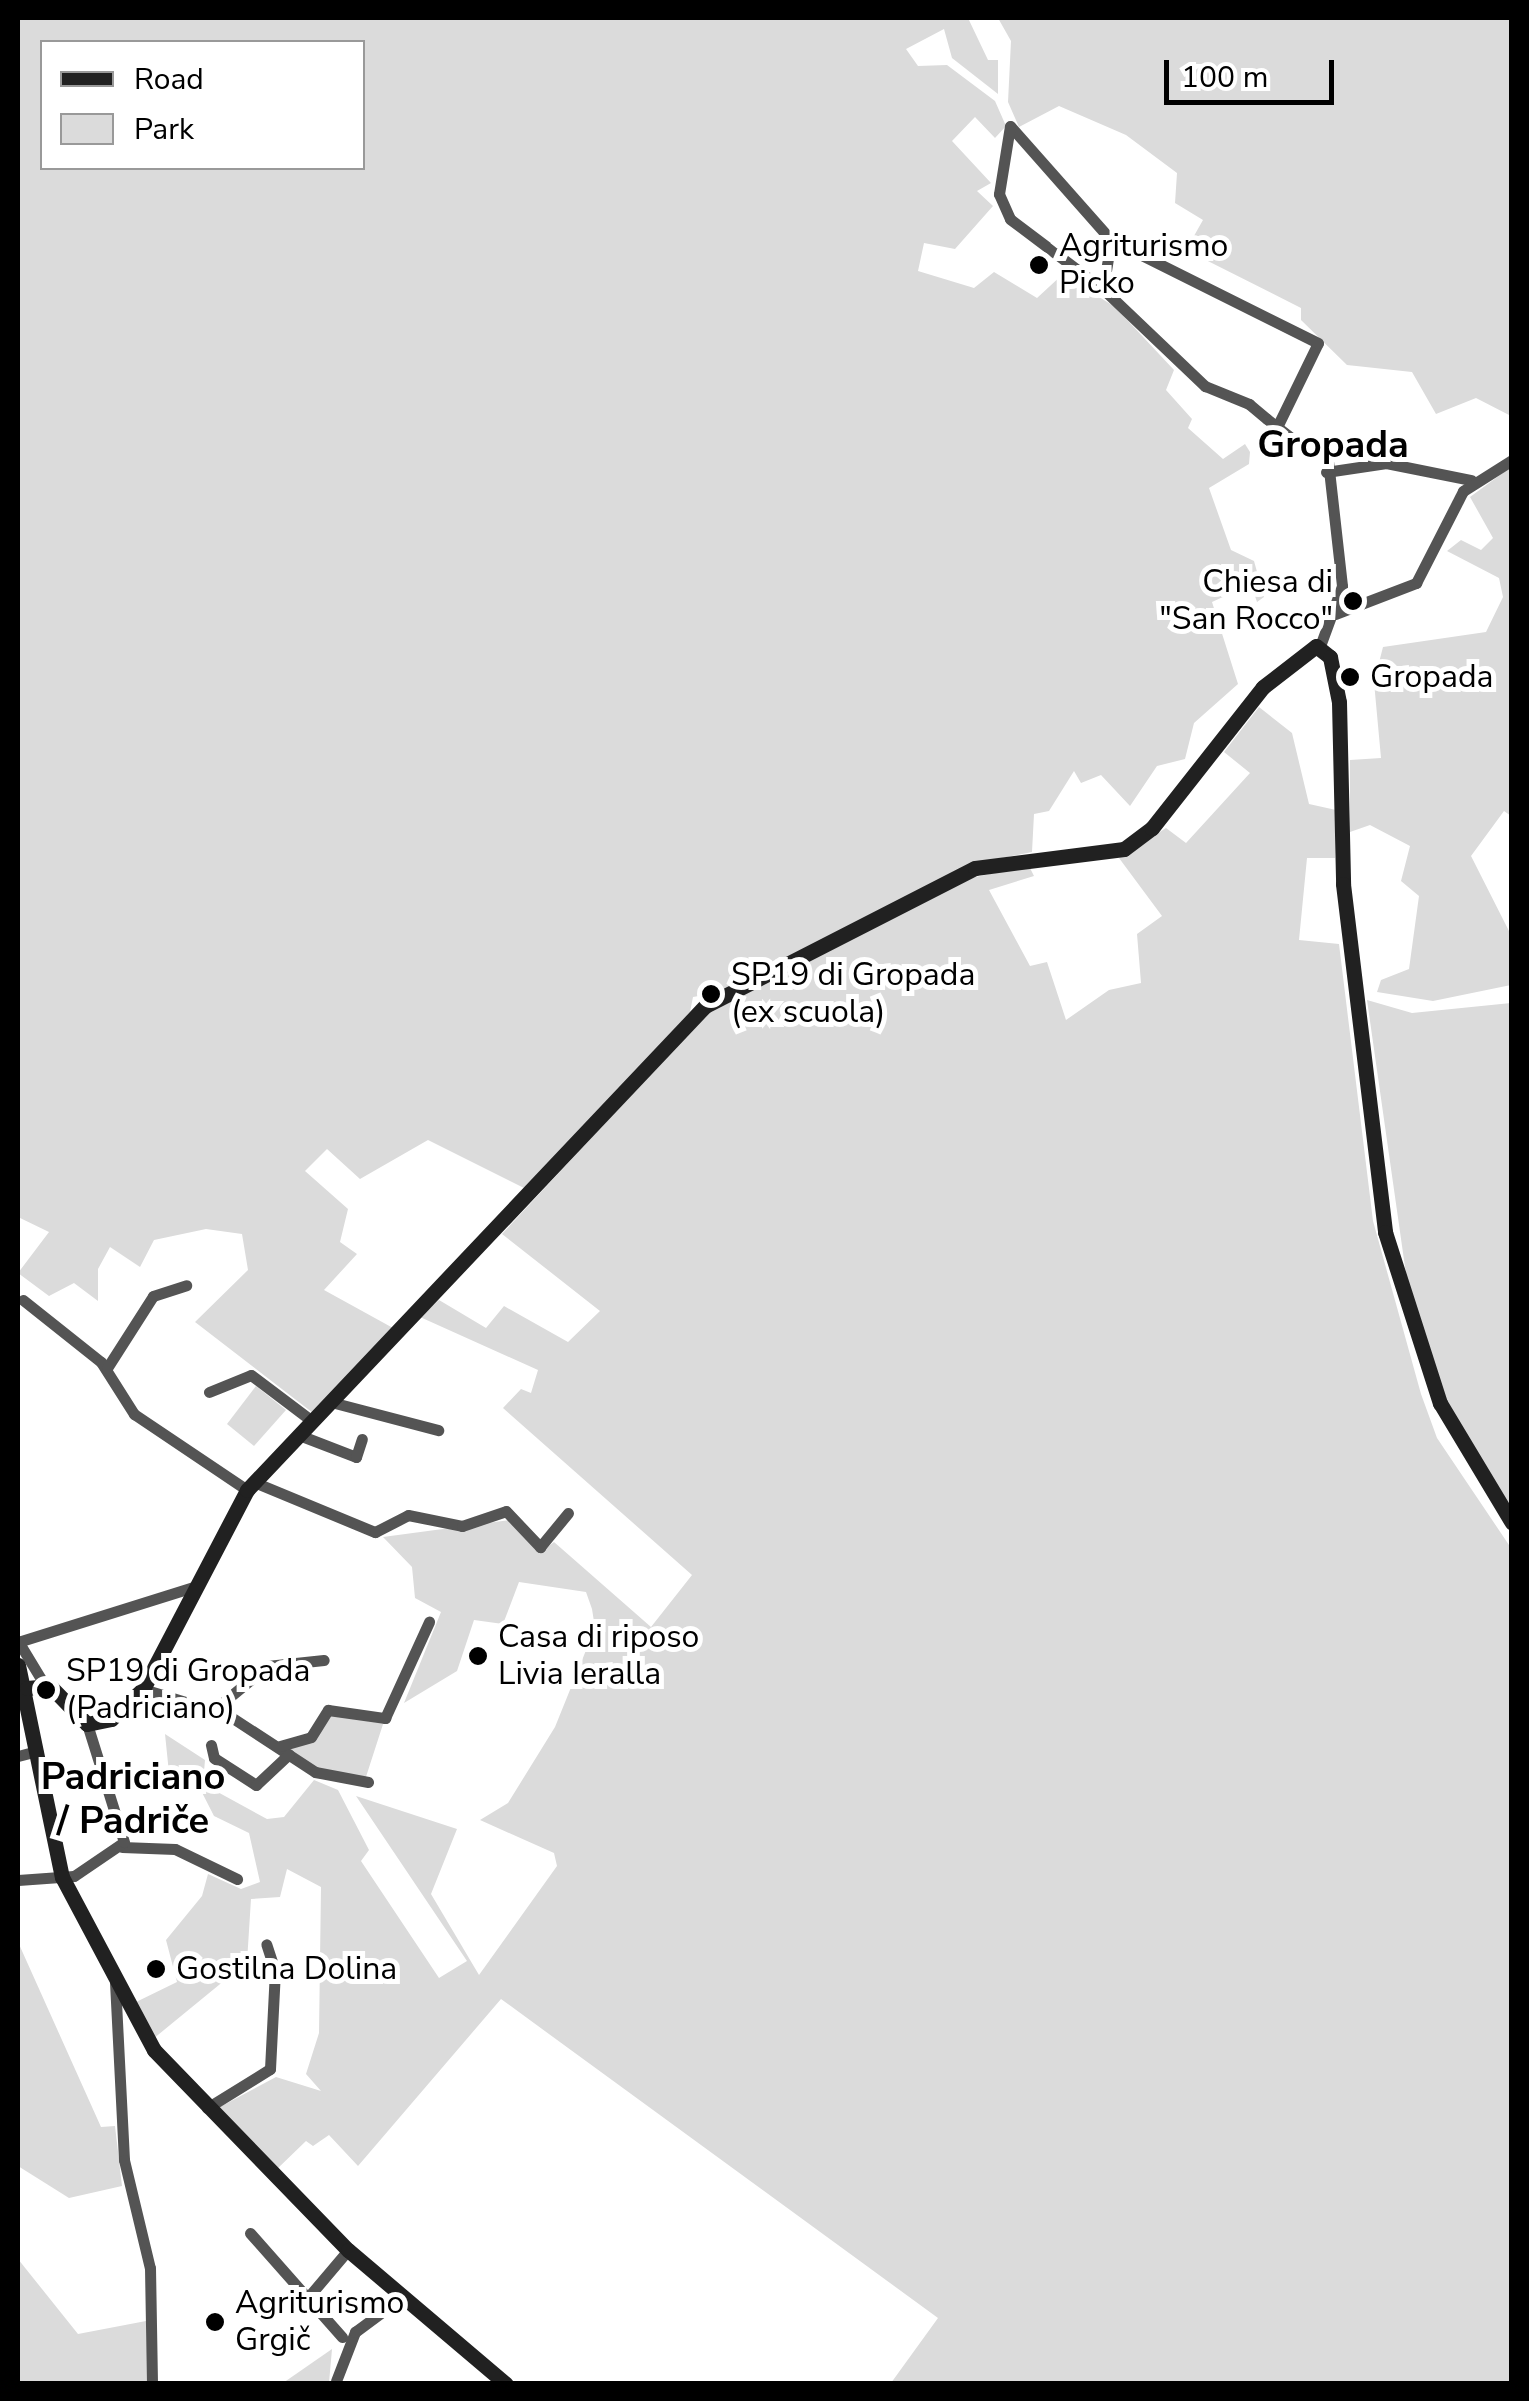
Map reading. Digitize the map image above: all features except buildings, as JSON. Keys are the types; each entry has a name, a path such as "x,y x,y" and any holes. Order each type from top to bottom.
{"street":[{"path":"87,1724 112,1720 143,1689 193,1587 250,1486 705,1006 975,868 1124,849 1152,828 1280,670 1320,646 1335,614 1341,565 1326,472 1327,452 1278,427 1205,386 1103,290 1004,212 1001,152 1010,126 1112,240 1318,343 1278,427"},
{"path":"1103,290 1112,240"},
{"path":"1335,614 1424,576 1472,480 1512,460"},
{"path":"1326,472 1386,463 1472,480"},
{"path":"1320,646 1339,702 1343,884 1385,1232 1440,1403 1512,1523"},
{"path":"107,1368 153,1296 186,1285"},
{"path":"23,1300 107,1368 134,1414 250,1486 375,1532 408,1515 462,1526 506,1512 540,1546 568,1513"},
{"path":"210,1392 252,1374 312,1421"},
{"path":"332,1402 438,1430"},
{"path":"299,1435 356,1457 362,1440"},
{"path":"193,1587 18,1642 36,1686 37,1751 62,1877 154,2050 348,2250 506,2384"},
{"path":"211,1745 214,1758 256,1785 284,1750 311,1737 328,1710 385,1718 429,1622"},
{"path":"215,1709 266,1666 324,1660"},
{"path":"18,1664 36,1686 87,1724 123,1818 122,1847"},
{"path":"143,1689 215,1709 349,1784 368,1782"},
{"path":"18,1756 37,1751"},
{"path":"18,1880 62,1877 122,1847 174,1849 237,1879"},
{"path":"207,2108 270,2069 275,1958 266,1944"},
{"path":"115,1982 119,2117 150,2268 152,2384"},
{"path":"250,2234 310,2295 342,2336"},
{"path":"310,2295 348,2250"},
{"path":"336,2381 356,2332 400,2298"}],"green space":[{"path":"18,18 968,18 988,60 998,60 998,94 952,58 944,29 906,49 918,66 947,65 995,101 1006,126 995,138 975,117 952,141 991,183 977,191 993,206 955,249 924,243 918,271 974,288 994,272 1037,298 1063,274 1115,307 1174,370 1166,390 1192,419 1188,428 1223,459 1245,444 1250,452 1249,464 1209,488 1231,550 1254,561 1264,597 1257,602 1251,584 1212,602 1238,684 1194,723 1185,759 1157,766 1130,806 1101,775 1081,783 1074,771 1049,811 1034,814 1032,852 972,864 728,991 693,997 690,1012 526,1189 428,1140 360,1179 327,1149 305,1171 348,1209 340,1242 357,1254 324,1290 393,1328 313,1413 195,1322 248,1270 242,1234 206,1229 154,1240 140,1267 110,1247 98,1269 98,1301 74,1283 49,1296 18,1273 49,1232 18,1217"},
{"path":"998,18 1511,18 1511,416 1476,398 1436,414 1412,372 1347,365 1301,320 1301,308 1186,250 1203,220 1175,203 1177,173 1126,135 1059,106 1019,127 1008,102 1011,41"},
{"path":"1511,467 1511,816 1504,811 1471,856 1511,935 1511,985 1433,1001 1377,992 1381,980 1409,969 1419,896 1401,881 1410,846 1370,825 1350,832 1350,760 1381,758 1374,682 1383,647 1486,632 1503,597 1499,578 1447,551 1461,540 1481,550 1493,538 1470,497"},
{"path":"1259,707 1292,733 1309,804 1336,810 1335,858 1307,858 1299,940 1339,944 1373,1221 1421,1394 1437,1438 1511,1548 1511,2383 891,2383 938,2318 501,1999 358,2166 329,2135 313,2146 306,2141 276,2170 218,2108 276,2077 321,2091 306,2074 319,2033 321,1887 287,1869 280,1897 251,1899 247,1962 153,2039 134,2003 177,1982 166,1940 202,1896 208,1874 241,1889 260,1882 249,1833 214,1816 190,1769 169,1773 165,1734 205,1760 203,1784 267,1819 284,1817 314,1780 338,1790 369,1850 361,1861 439,1978 467,1961 356,1796 457,1829 431,1894 479,1975 557,1866 554,1853 480,1820 508,1803 555,1727 595,1628 592,1609 586,1592 519,1582 503,1624 474,1620 457,1671 404,1703 441,1612 415,1598 412,1567 383,1537 510,1520 540,1553 554,1542 651,1627 692,1575 503,1408 521,1389 531,1393 538,1370 420,1317 439,1300 486,1328 504,1306 568,1342 600,1311 502,1234 706,1015 956,881 1029,866 1034,876 989,890 1030,966 1047,962 1066,1020 1109,990 1141,983 1137,934 1162,916 1119,858 1166,828 1186,843 1250,773 1224,752"},
{"path":"1367,1000 1412,1013 1511,1003 1511,1512 1456,1428 1409,1295"},
{"path":"256,1386 286,1410 254,1446 227,1424"},
{"path":"328,1710 385,1718 364,1783 315,1772 280,1746 302,1740"},
{"path":"18,1942 101,2127 115,2126 122,2186 69,2198 18,2166"},
{"path":"18,2259 78,2334 146,2321 148,2383 18,2383"},
{"path":"332,2349 329,2383 283,2383"}],"place":[{"name":"Agriturismo Picko","path":"1039,265"},
{"name":"Chiesa di \"San Rocco\"","path":"1353,601"},
{"name":"Gropada","path":"1350,677"},
{"name":"SP19 di Gropada (ex scuola)","path":"711,994"},
{"name":"Casa di riposo Livia Ieralla","path":"478,1656"},
{"name":"SP19 di Gropada (Padriciano)","path":"46,1690"},
{"name":"Gostilna Dolina","path":"156,1969"},
{"name":"Agriturismo Grgič","path":"215,2322"}],"district":[{"name":"Gropada","path":"1333,445"},
{"name":"Padriciano / Padriče","path":"133,1799"}]}
